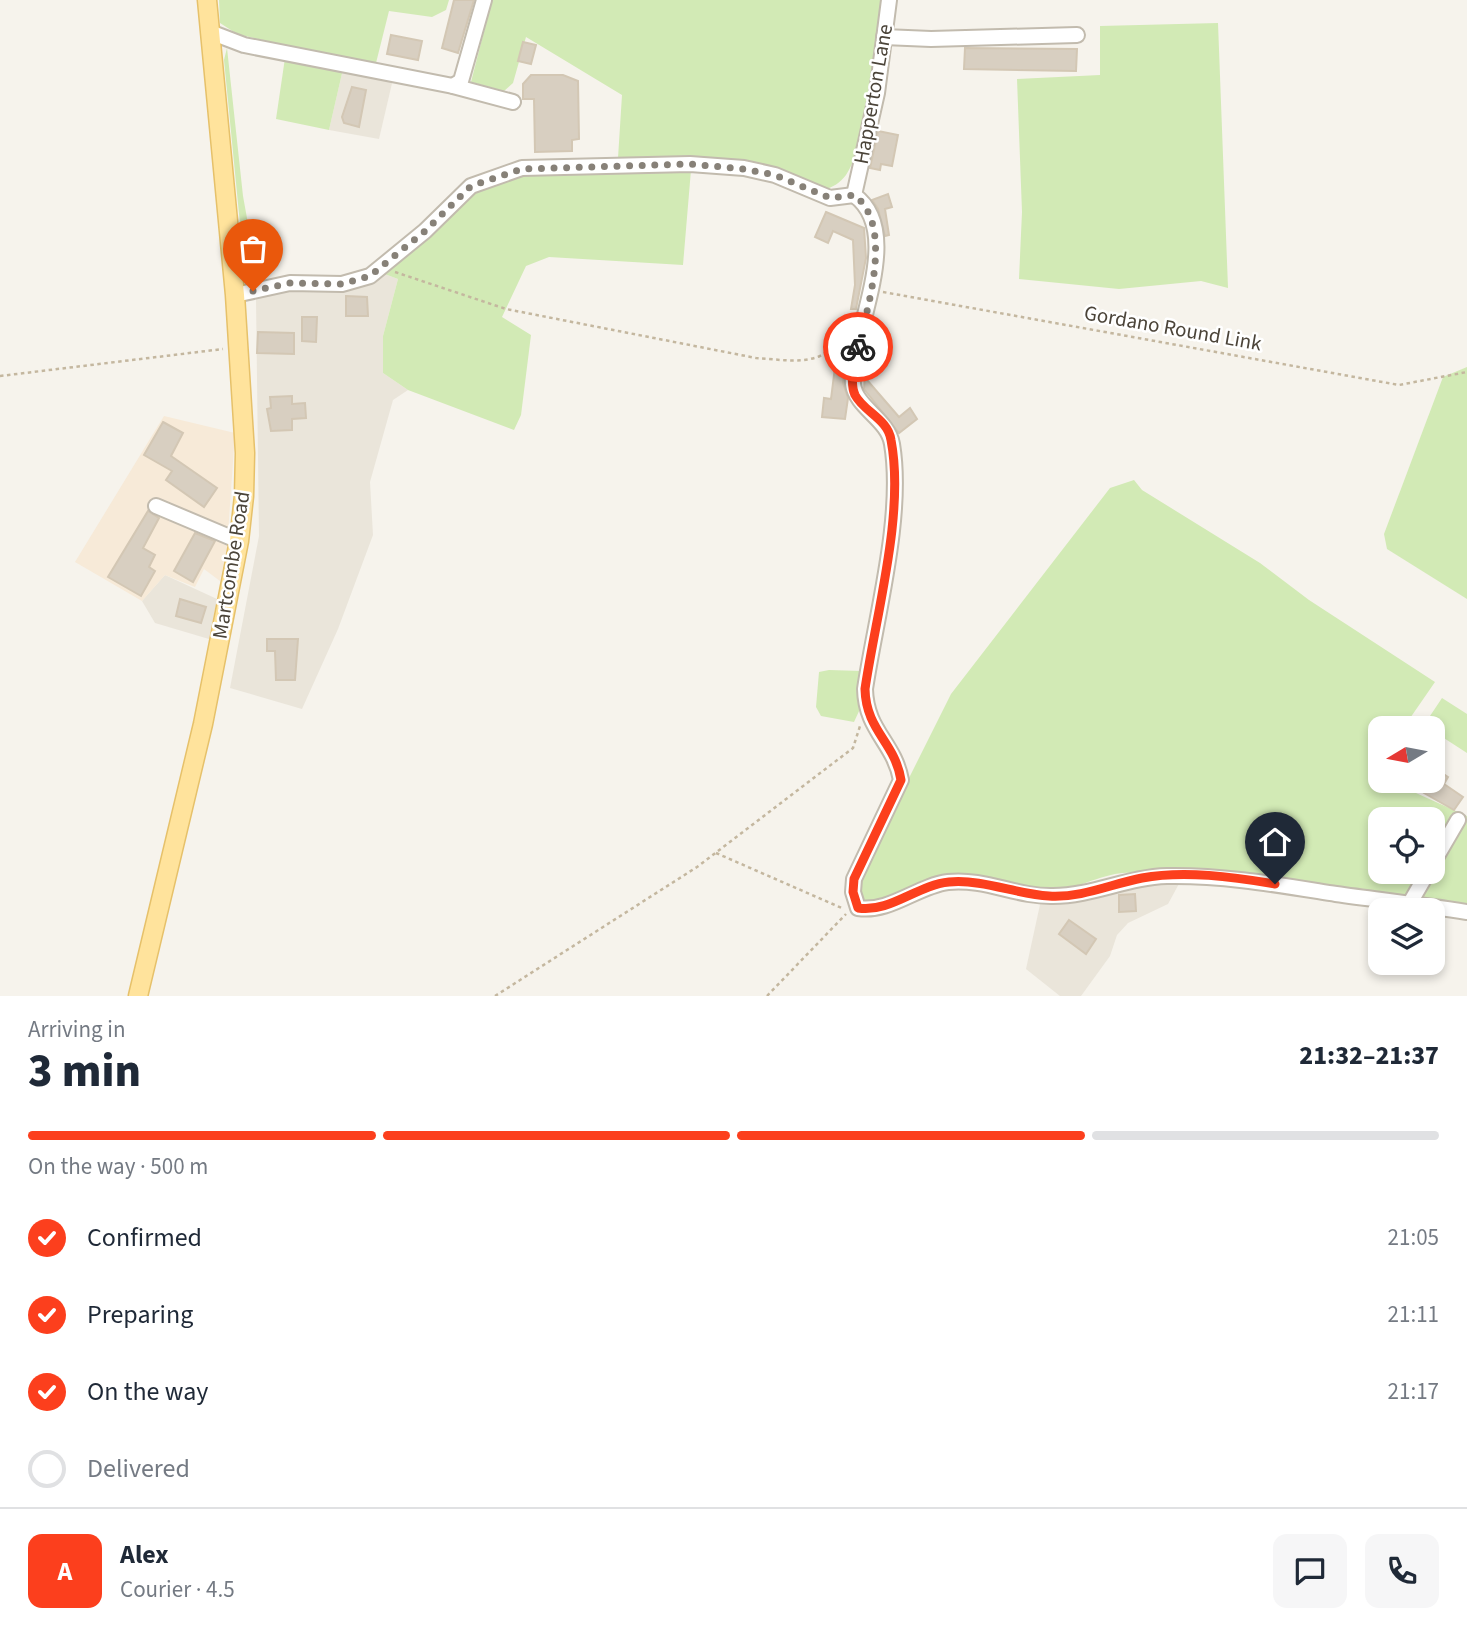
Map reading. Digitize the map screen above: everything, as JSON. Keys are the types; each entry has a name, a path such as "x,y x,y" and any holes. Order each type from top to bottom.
{"main road":[{"name":"Martcombe Road","path":"138,996 203,724 239,541 245,453 235,295 207,0"}],"street":[{"path":"453,86 461,81 484,0"},
{"name":"Happerton Lane","path":"854,195 877,93 889,0"},
{"path":"210,32 244,45 453,86 513,102"},
{"path":"884,37 931,39 1077,35"},
{"path":"235,295 290,283 342,284 370,276 471,186 522,169 703,165 775,175 830,198 854,195 864,202 871,215 874,238 873,290 855,360 855,395 890,432 894,481 892,522 865,689 866,709 873,726 892,753 901,780 854,879 853,892 858,908 879,908 948,882 986,883 1048,896 1077,896 1144,877 1168,876 1254,880 1376,898"},
{"path":"156,506 239,541"},
{"path":"1445,842 1458,820"},
{"path":"1445,909 1467,912"}],"path":[{"path":"382,268 506,309 756,358 798,360 821,355 836,342 860,340"},
{"name":"Gordano Round Link","path":"873,290 1399,385 1467,372"},
{"path":"0,376 238,347"},
{"path":"495,996 716,853 853,748 866,709"},
{"path":"716,853 850,911 767,996"}],"shaded area":[{"path":"343,69 393,79 379,139 329,130"},
{"path":"382,273 398,279 383,336 383,373 408,390 393,400 370,482 373,535 338,629 302,709 230,688 259,536 256,299 290,286 364,286"},
{"path":"164,416 235,433 227,548 220,581 204,569 195,587 165,575 142,601 75,562"},
{"path":"165,575 217,599 209,639 155,623 142,601"},
{"path":"1181,880 1168,904 1128,923 1117,935 1110,956 1081,996 1060,996 1026,969 1041,900"}],"green space":[{"path":"219,0 449,0 446,10 432,17 389,11 376,63 366,64 237,34 220,23"},
{"path":"492,0 883,0 870,92 853,161 841,180 824,190 748,161 683,157 618,158 622,95 526,37 513,83 504,91 471,82"},
{"path":"1218,23 1228,288 1201,281 1119,289 1019,279 1022,212 1017,79 1100,75 1100,26"},
{"path":"227,48 243,196 258,279 249,280 245,275 224,60"},
{"path":"285,58 343,69 329,130 276,119"},
{"path":"691,170 683,265 549,257 526,266 502,317 531,335 521,415 514,430 408,390 383,373 383,336 398,279 382,273 473,191 522,173"},
{"path":"1467,367 1467,599 1387,549 1384,534 1443,377"},
{"path":"1134,480 1142,490 1260,563 1309,600 1435,682 1412,716 1368,716 1368,793 1416,793 1467,816 1467,908 1445,905 1445,898 1405,898 1406,894 1395,896 1147,872 1105,876 1053,891 1020,888 976,877 953,876 931,881 888,899 867,903 861,890 864,868 951,694 1110,488"},
{"path":"862,671 860,709 854,722 821,716 816,707 819,672"},
{"path":"1442,698 1467,714 1467,753 1446,739 1446,716 1430,716"}],"building":[{"path":"454,0 474,0 458,53 442,48"},
{"path":"391,35 422,41 418,60 387,54"},
{"path":"523,42 536,45 531,64 518,61"},
{"path":"965,48 1077,49 1076,71 964,69"},
{"path":"531,75 563,75 578,81 579,139 572,140 572,151 535,152 534,99 523,99 523,84"},
{"path":"352,87 366,90 359,127 344,123 342,117"},
{"path":"878,131 898,135 892,166 881,164 880,170 870,168"},
{"path":"888,194 892,207 885,209 889,235 885,236 878,209 872,200"},
{"path":"826,212 864,228 866,258 856,309 851,309 855,285 853,240 833,231 828,243 815,237"},
{"path":"346,296 367,297 368,316 346,316"},
{"path":"302,317 317,317 316,342 302,341"},
{"path":"258,332 294,333 294,354 257,353"},
{"path":"838,343 848,344 843,383 848,398 845,419 822,417 824,398 831,399"},
{"path":"867,346 876,348 867,380 899,417 910,408 917,419 899,433 864,389"},
{"path":"292,396 292,404 305,403 306,418 292,419 292,430 271,431 267,409 271,408 270,397"},
{"path":"163,422 183,433 171,456 217,488 204,507 166,480 172,471 144,455"},
{"path":"148,511 159,518 143,548 155,555 149,567 155,571 141,596 108,577"},
{"path":"195,533 215,541 193,582 174,571"},
{"path":"180,599 206,607 201,623 176,616"},
{"path":"267,639 298,639 295,680 276,680 275,651 267,651"},
{"path":"1446,785 1463,797 1454,810 1424,793 1446,793"},
{"path":"1135,894 1136,911 1119,912 1119,895"},
{"path":"1069,920 1096,939 1086,954 1059,934"}],"way so far":[{"path":"253,291 290,283 342,284 370,276 425,231 471,186 522,169 690,164 775,175 830,198 854,195 864,202 871,215 874,275 872,297 858,347"}],"route":[{"path":"858,347 853,382 855,395 890,432 894,481 892,522 865,689 866,709 873,726 892,753 901,780 863,855 854,879 853,892 858,908 879,908 948,882 986,883 1048,896 1077,896 1144,877 1205,877 1275,884"}]}
